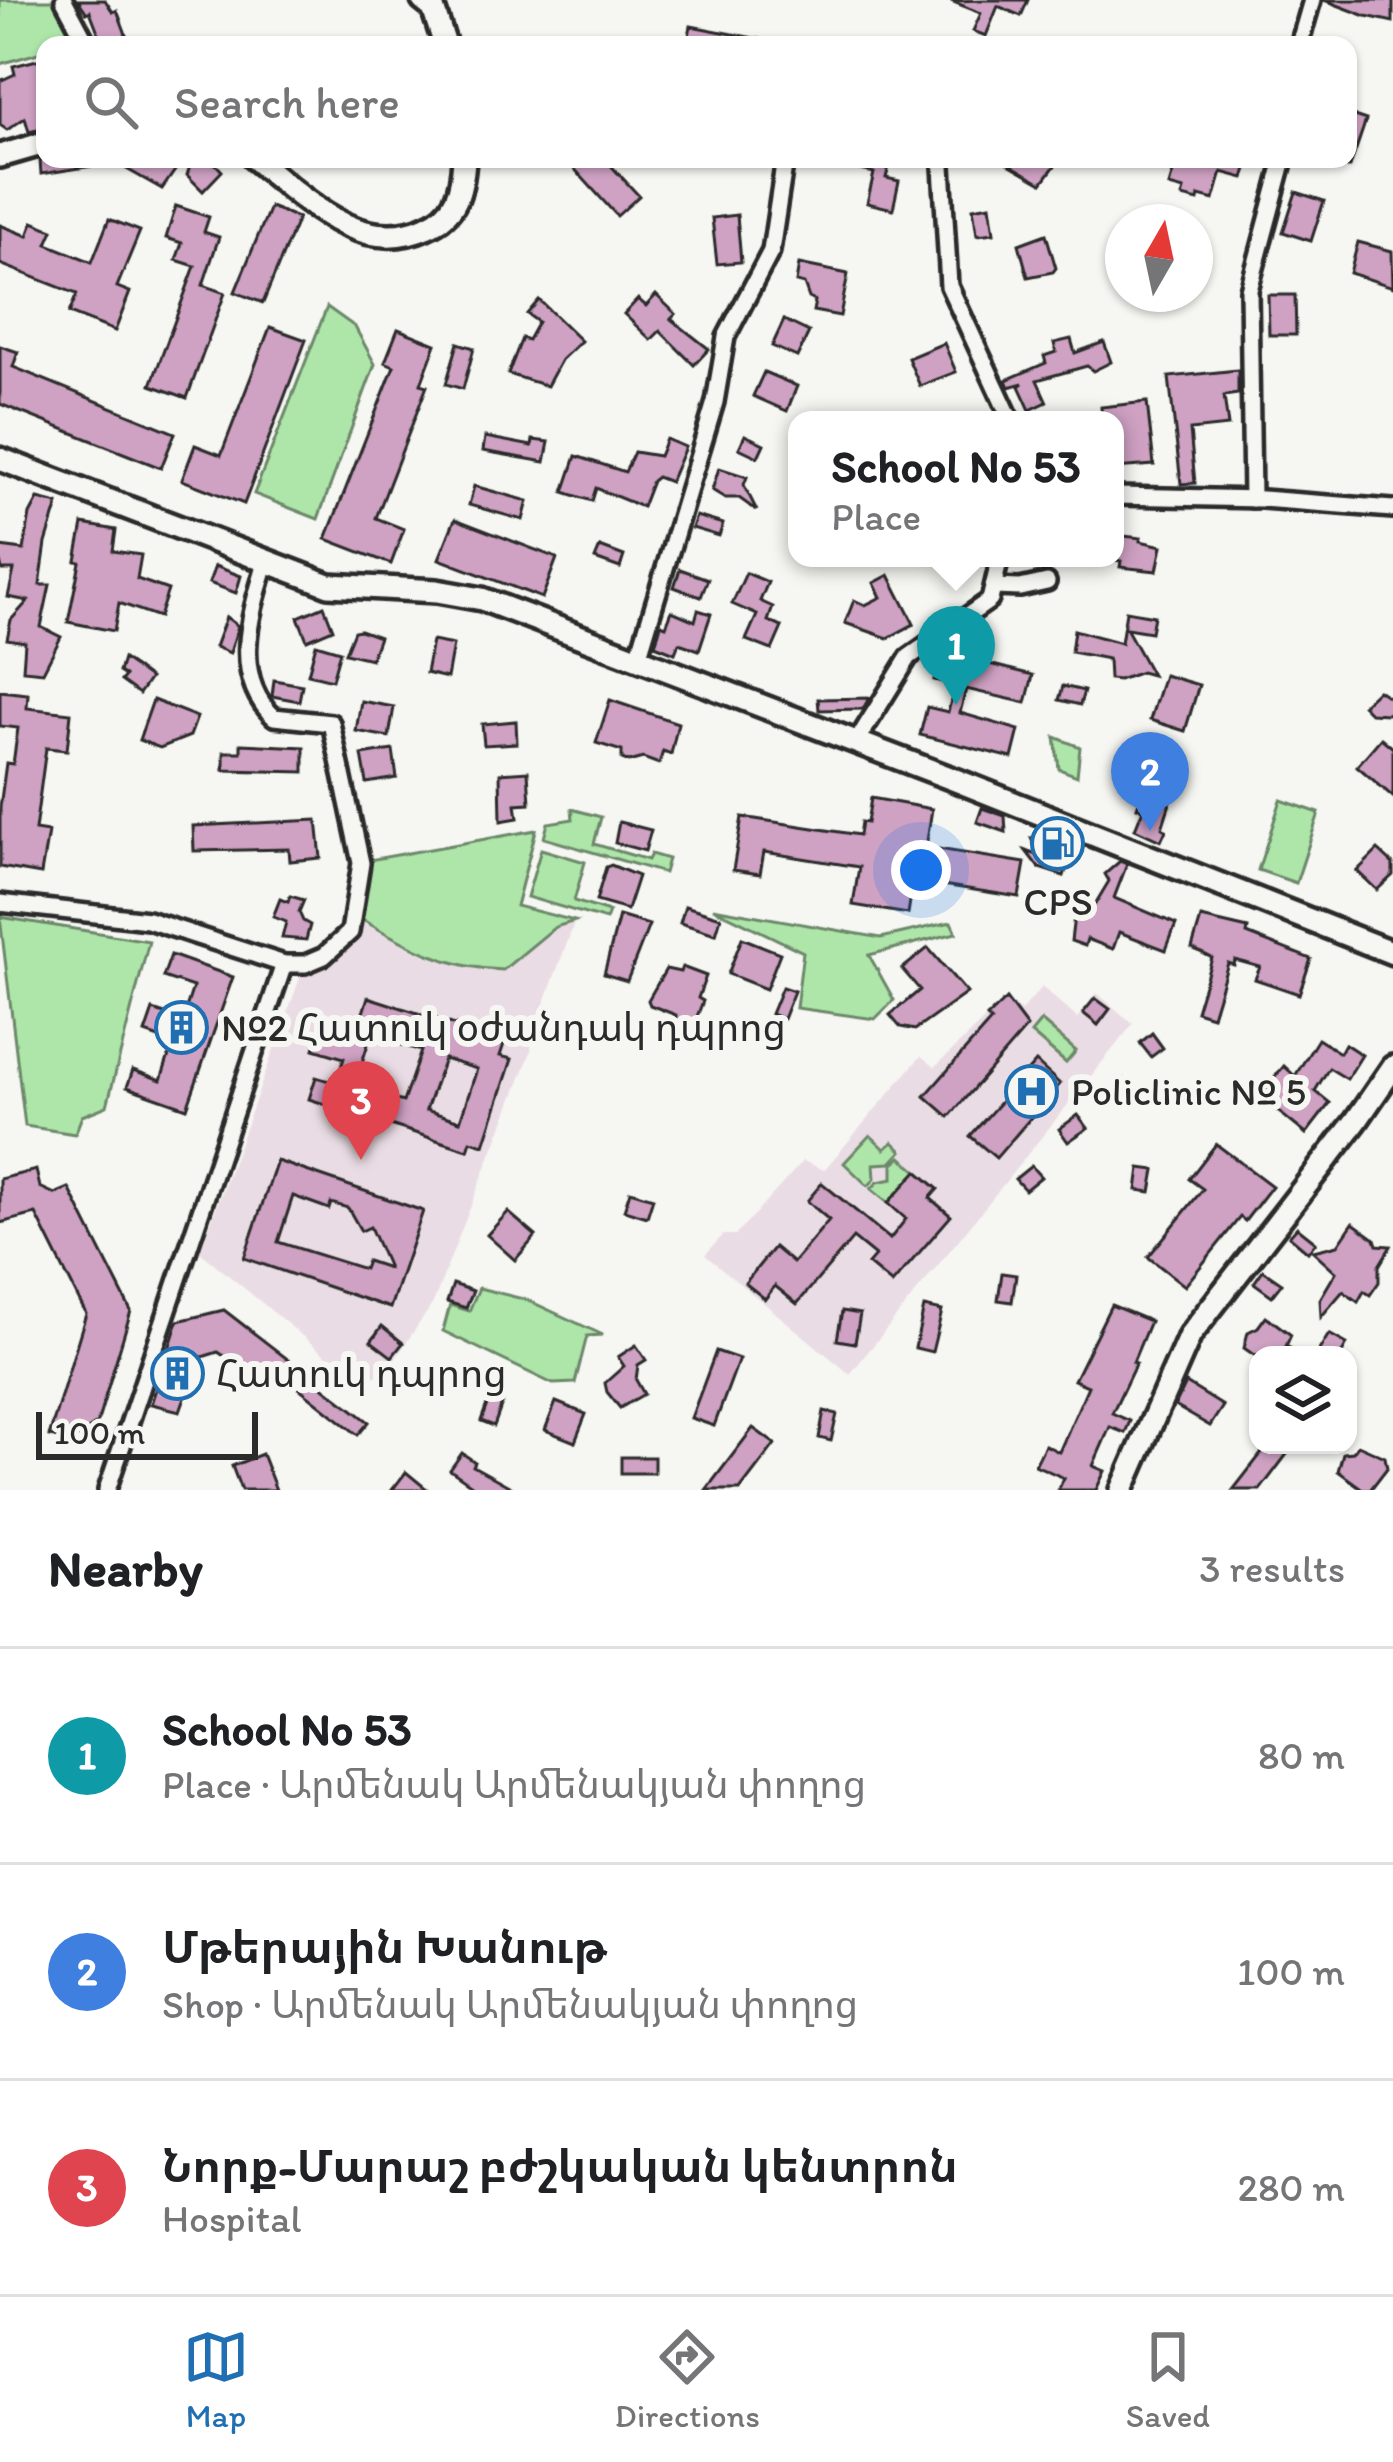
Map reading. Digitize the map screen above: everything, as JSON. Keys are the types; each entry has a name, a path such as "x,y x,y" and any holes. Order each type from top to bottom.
{"main road":[{"path":"423,0 433,8 442,36"},
{"path":"0,156 36,146"},
{"path":"266,168 323,214 359,231 401,237 432,225 453,209 463,186 464,168"},
{"path":"0,459 329,585 437,591 482,599 1393,953"},
{"path":"1122,1490 1190,1335 1393,1067"}],"street":[{"path":"64,0 83,36"},
{"path":"1302,36 1312,0"},
{"path":"638,658 715,402 726,337 771,251 784,168"},
{"path":"942,168 949,286 1007,411"},
{"path":"1252,499 1249,290 1283,168"},
{"path":"1124,496 1393,509"},
{"path":"0,903 148,920 284,964 322,957 350,932 361,863 331,723 274,717 252,688 248,661 252,610 266,562"},
{"path":"857,742 909,657 989,600 998,567"},
{"path":"994,586 1020,588 1047,582"},
{"path":"107,1490 284,964"}],"shaded area":[{"path":"359,918 415,950 475,969 502,970 555,927 575,921 532,1037 531,1052 433,1303 385,1374 366,1378 339,1366 200,1252 304,967"},
{"path":"1042,987 1077,1018 1097,993 1133,1024 850,1374 705,1255 723,1235 736,1235 803,1161 824,1170 921,1056 935,1067 1006,999 1021,1011"}],"green space":[{"path":"0,0 56,0 77,36 36,36 36,54 0,64"},
{"path":"327,307 355,327 375,364 318,519 254,494"},
{"path":"1055,737 1080,747 1077,776 1059,769"},
{"path":"1281,800 1319,813 1296,883 1258,870"},
{"path":"572,809 601,817 594,844 648,860 651,854 668,859 664,873 544,838 548,823 573,819"},
{"path":"536,830 516,906 575,921 555,927 503,970 446,960 359,918 369,860"},
{"path":"541,849 585,862 574,901 609,912 606,920 527,897"},
{"path":"713,908 881,938 951,922 956,933 869,955 894,1000 875,1019 796,1008 803,952"},
{"path":"0,917 149,941 107,1106 82,1116 75,1134 25,1126"},
{"path":"1041,1021 1076,1051 1066,1063 1031,1033"},
{"path":"870,1135 885,1149 893,1142 902,1151 891,1163 874,1164 875,1179 868,1186 844,1163"},
{"path":"901,1157 917,1171 888,1203 871,1189 893,1179 893,1164"},
{"path":"479,1288 527,1300 603,1335 587,1336 575,1383 553,1384 443,1331 450,1305 469,1311"}],"building":[{"path":"78,0 105,0 113,12 117,10 127,36 100,36 90,11"},
{"path":"1028,0 1021,16 998,6 986,36 973,31 981,13 951,1"},
{"path":"1324,0 1393,0 1393,22 1366,16"},
{"path":"691,26 743,36 689,36"},
{"path":"36,60 36,130 29,132 25,118 7,130 0,125 0,81 15,74 13,66"},
{"path":"1357,117 1366,120 1357,146"},
{"path":"41,168 80,168 41,174"},
{"path":"125,168 177,168 162,189"},
{"path":"189,168 222,171 203,191 187,175"},
{"path":"574,168 613,168 639,196 617,216"},
{"path":"852,168 889,168 886,178 899,181 893,209 867,203 874,173"},
{"path":"1016,168 1053,168 1042,183"},
{"path":"1174,168 1247,168 1244,178 1222,172 1214,200 1182,197 1184,190 1169,186"},
{"path":"1296,192 1324,201 1311,241 1283,232"},
{"path":"990,205 994,233 977,235 973,208"},
{"path":"176,206 209,217 204,232 219,237 203,285 225,293 187,398 151,385 195,266 176,260 182,243 166,238"},
{"path":"270,207 298,218 263,303 235,292"},
{"path":"737,215 741,262 717,264 712,218"},
{"path":"109,219 140,231 117,287 130,292 115,331 69,313 77,294 0,264 0,225 28,236 33,222 53,230 47,244 92,262"},
{"path":"1046,234 1056,268 1028,277 1019,244"},
{"path":"1358,242 1392,251 1393,287 1350,273"},
{"path":"799,264 848,274 840,316 813,311 815,301 804,284 796,282"},
{"path":"656,295 676,314 671,319 709,349 694,365 660,331 651,340 624,314 638,299 646,306"},
{"path":"1268,295 1295,295 1296,335 1269,335"},
{"path":"539,300 581,341 561,360 547,386 508,374 522,338 528,340 538,322 527,314"},
{"path":"784,320 809,332 797,357 772,346"},
{"path":"270,327 306,340 244,504 182,480 195,445 221,455"},
{"path":"398,329 436,344 421,384 427,386 376,518 404,529 391,564 326,539 394,366 385,362"},
{"path":"1071,339 1075,353 1104,342 1111,362 1093,371 1087,366 1037,380 1047,402 1030,410 1019,386 1023,383 1009,387 1006,380 1046,363 1044,356 1056,352 1054,343"},
{"path":"458,343 474,348 463,389 446,384"},
{"path":"944,343 956,372 920,386 908,358"},
{"path":"0,346 18,352 13,367 175,433 161,468 0,404"},
{"path":"1238,370 1238,394 1224,396 1228,426 1190,430 1195,483 1181,484 1169,377"},
{"path":"764,372 797,386 787,411 753,396"},
{"path":"1147,402 1154,465 1124,467 1124,411 1101,411 1101,407"},
{"path":"745,435 764,444 758,457 739,448"},
{"path":"485,437 532,446 533,440 549,442 545,462 483,451"},
{"path":"666,439 685,447 670,482 657,477 652,481 642,507 596,488 592,501 564,492 576,456 625,472 634,452 659,456"},
{"path":"719,468 747,477 744,485 757,511 739,498 725,498 712,490"},
{"path":"474,486 528,501 523,520 469,505"},
{"path":"38,499 58,504 40,585 50,585 41,627 61,637 43,672 23,670 25,642 7,639 11,620 28,601 8,597 14,570 2,570 0,561 0,547 24,550 30,514"},
{"path":"696,516 723,524 719,536 692,528"},
{"path":"455,519 557,558 542,598 439,559"},
{"path":"83,524 116,530 113,551 141,555 137,579 168,590 159,617 119,603 114,631 68,622"},
{"path":"1124,536 1162,546 1157,571 1120,567 1124,567"},
{"path":"600,547 624,556 620,568 595,559"},
{"path":"215,566 241,576 236,593 209,583"},
{"path":"680,569 708,579 701,597 674,587"},
{"path":"746,573 768,582 760,601 773,607 768,621 782,627 772,650 746,640 757,615 732,604"},
{"path":"889,575 914,624 888,638 845,623 854,600 865,605 881,597 874,583"},
{"path":"324,606 333,629 307,640 298,617"},
{"path":"698,610 711,614 699,650 679,643 675,653 655,645 661,624 666,626 672,611 695,621"},
{"path":"1126,611 1154,616 1151,632 1126,628 1152,675 1141,672 1109,679 1108,659 1071,652 1074,630 1121,643"},
{"path":"226,617 238,626 230,653 215,647"},
{"path":"354,631 379,637 371,659 345,653"},
{"path":"432,641 453,645 447,678 426,673"},
{"path":"316,644 340,651 332,680 308,674"},
{"path":"941,652 1033,675 1026,703 966,689 960,713 1019,730 1012,758 920,735 927,707 948,712 955,685 934,680"},
{"path":"123,659 150,678 139,694 121,681"},
{"path":"1164,675 1199,685 1185,731 1150,720"},
{"path":"274,680 302,685 299,701 272,696"},
{"path":"1063,686 1084,691 1080,705 1059,700"},
{"path":"1378,690 1393,700 1388,714 1370,713 1362,705"},
{"path":"0,691 28,694 27,708 71,713 67,750 46,748 35,830 48,832 41,874 0,867 0,807 6,763 13,764 18,728 0,726"},
{"path":"869,698 863,709 819,710 818,699"},
{"path":"153,700 197,717 190,736 160,748 139,740"},
{"path":"610,700 678,723 671,754 663,751 659,764 643,758 629,762 622,759 622,751 596,743"},
{"path":"361,701 394,707 389,737 356,731"},
{"path":"516,721 517,743 484,745 482,724"},
{"path":"1381,738 1393,748 1393,797 1357,766"},
{"path":"241,744 304,747 304,772 224,770 224,752 241,752"},
{"path":"393,750 397,778 367,783 362,755"},
{"path":"1184,760 1161,841 1135,829 1146,782 1156,783"},
{"path":"528,771 530,803 516,804 518,818 501,821 500,773"},
{"path":"871,798 932,809 926,847 1025,863 1019,897 917,881 908,914 853,905 859,867 764,852 760,874 733,870 742,817 859,835 861,822 867,823"},
{"path":"982,808 1005,816 1006,832 977,822"},
{"path":"317,820 321,858 290,861 289,849 194,851 193,826"},
{"path":"619,822 651,830 645,851 615,843"},
{"path":"1045,832 1079,845 1082,852 1070,857 1064,876 1039,868 1026,851 1039,856 1031,838"},
{"path":"1378,850 1393,864 1393,875 1377,890 1357,871"},
{"path":"1120,861 1127,864 1114,898 1176,924 1166,950 1119,932 1113,949 1087,939 1085,946 1071,941 1074,916 1081,905 1091,911 1109,881 1105,874"},
{"path":"606,867 638,876 627,910 596,901"},
{"path":"290,896 304,900 299,912 310,925 306,940 282,938 286,922 273,917 280,899 288,902"},
{"path":"685,906 721,917 716,934 680,923"},
{"path":"619,916 649,925 627,981 604,974"},
{"path":"1201,918 1248,929 1247,934 1311,959 1299,994 1255,979 1260,967 1235,960 1234,965 1228,963 1212,1016 1196,1011 1212,958 1192,948"},
{"path":"742,938 780,953 766,989 728,974"},
{"path":"928,948 967,993 915,1030 900,1027 890,1015 920,990 902,969"},
{"name":"№2 Հատուկ օժանդակ դպրոց","path":"171,955 233,977 187,1108 127,1087 133,1070 161,1080 173,1043 145,1033 153,1010 182,1020 193,987 163,977"},
{"path":"682,967 706,976 691,1032 675,1026 676,1015 648,1000 666,969 680,972"},
{"path":"782,987 794,991 783,1019 771,1014"},
{"path":"368,997 505,1041 500,1056 512,1059 484,1145 471,1141 468,1150 309,1099 316,1077 336,1083 344,1058 314,1049 322,1024 356,1035","holes":["371,1035 421,1051 403,1102 354,1087","444,1059 477,1069 460,1121 426,1110"]},
{"path":"1095,998 1110,1009 1098,1025 1083,1013"},
{"path":"1006,999 1027,1027 949,1117 925,1096"},
{"path":"1152,1033 1163,1048 1151,1057 1140,1043"},
{"path":"1318,1039 1340,1053 1345,1044 1362,1055 1347,1079 1329,1068 1315,1091 1330,1103 1306,1134 1259,1096 1284,1066 1295,1076"},
{"path":"1036,1062 1060,1084 996,1158 970,1136"},
{"path":"1124,1079 1135,1095 1122,1105 1111,1090"},
{"path":"1078,1115 1088,1128 1068,1142 1059,1129"},
{"path":"1216,1144 1272,1186 1245,1221 1240,1217 1185,1286 1148,1257 1203,1189 1189,1179"},
{"path":"277,1161 423,1211 390,1308 244,1258","holes":["293,1196 329,1209 331,1203 348,1208 361,1231 370,1227 388,1268 367,1261 364,1269 278,1242"]},
{"path":"1031,1166 1041,1177 1025,1190 1015,1179"},
{"path":"1140,1168 1155,1170 1151,1192 1137,1190"},
{"path":"36,1170 40,1187 55,1194 69,1188 131,1311 97,1424 71,1441 49,1436 86,1314 36,1214 0,1223 0,1179"},
{"path":"917,1171 938,1189 930,1198 951,1216 892,1284 868,1264 875,1256 853,1238 797,1304 775,1286 765,1299 745,1283 774,1247 793,1263 829,1220 807,1201 822,1183 890,1239 906,1219 888,1203"},
{"path":"630,1191 653,1198 647,1217 624,1210"},
{"path":"508,1212 536,1236 515,1260 487,1235"},
{"path":"1353,1223 1377,1245 1391,1246 1379,1266 1379,1282 1370,1295 1364,1291 1358,1302 1343,1291 1321,1317 1320,1299 1336,1272 1313,1251 1338,1245"},
{"path":"1297,1227 1316,1242 1308,1252 1289,1236"},
{"path":"1263,1270 1282,1283 1272,1296 1254,1283"},
{"path":"1002,1273 1016,1275 1012,1302 998,1300"},
{"path":"453,1284 473,1291 466,1308 447,1302"},
{"path":"1111,1305 1150,1321 1112,1413 1130,1421 1125,1433 1110,1427 1093,1466 1105,1471 1096,1490 1058,1490 1064,1478 1035,1465 1045,1445 1059,1452 1088,1386 1074,1380"},
{"path":"924,1307 942,1311 932,1352 915,1348"},
{"name":"Հատուկ դպրոց","path":"224,1310 369,1422 358,1435 279,1372 268,1385 218,1352 199,1358 180,1411 151,1404 178,1321"},
{"path":"842,1311 860,1314 855,1343 837,1340"},
{"path":"1266,1316 1291,1335 1286,1346 1249,1346 1249,1352 1244,1348 1248,1332"},
{"path":"382,1326 403,1343 392,1357 371,1341"},
{"path":"1329,1334 1347,1344 1346,1346 1322,1346"},
{"path":"636,1345 646,1360 638,1365 636,1380 644,1394 620,1408 605,1383 624,1366 618,1357"},
{"path":"716,1351 739,1359 714,1426 691,1418"},
{"path":"1186,1383 1223,1406 1210,1426 1175,1406"},
{"path":"490,1396 503,1401 494,1426 481,1421"},
{"path":"556,1402 586,1414 575,1442 545,1430"},
{"path":"824,1411 837,1414 831,1441 819,1438"},
{"path":"753,1428 775,1444 740,1490 706,1490"},
{"path":"1357,1446 1385,1457 1387,1468 1370,1490 1338,1471 1343,1454 1357,1454"},
{"path":"462,1453 475,1462 473,1466 516,1490 479,1490 450,1470"},
{"path":"262,1454 276,1490 241,1490 232,1466"},
{"path":"1261,1454 1287,1454 1260,1490 1233,1490"},
{"path":"621,1457 654,1457 654,1473 621,1473"},
{"path":"406,1472 428,1490 392,1490"}],"place":[{"name":"School No 53","path":"956,705"},
{"name":"Մթերային Խանութ","path":"1150,831"},
{"name":"CPS","path":"1058,844"},
{"name":"№2 Հատուկ օժանդակ դպրոց","path":"182,1027"},
{"name":"Policlinic № 5","path":"1032,1091"},
{"name":"Նորք-Մարաշ բժշկական կենտրոն","path":"361,1160"},
{"name":"Հատուկ դպրոց","path":"177,1373"}]}
